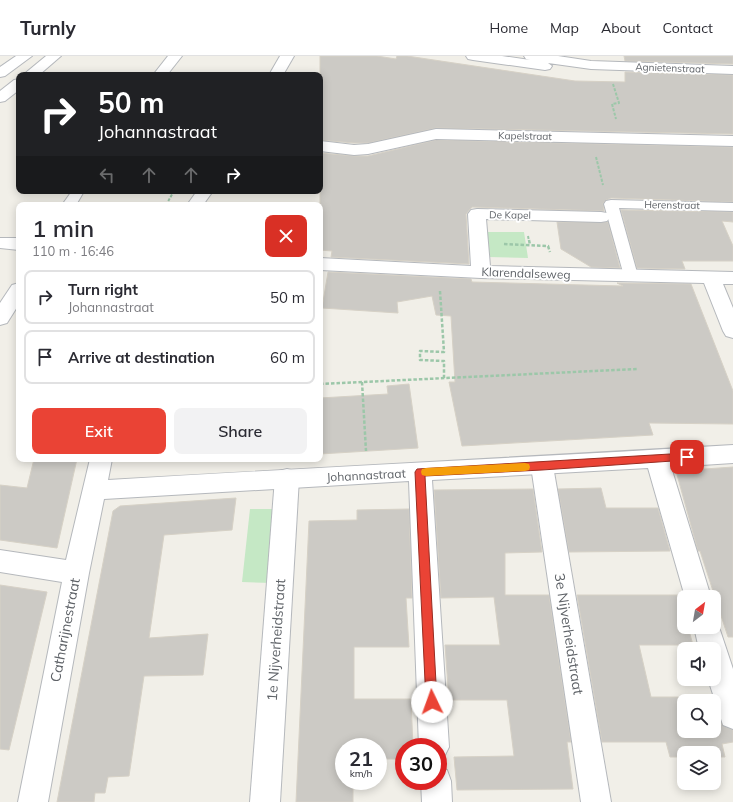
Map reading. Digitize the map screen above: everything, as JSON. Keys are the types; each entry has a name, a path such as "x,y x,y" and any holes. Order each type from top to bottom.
{"street":[{"path":"0,73 25,56"},
{"path":"34,72 54,56"},
{"path":"162,72 175,56"},
{"path":"278,72 287,56"},
{"name":"Agnietenstraat","path":"473,56 575,70 591,70 608,61"},
{"name":"Agnietenstraat","path":"531,56 733,70"},
{"path":"0,97 16,85"},
{"path":"0,97 16,100"},
{"name":"Kapelstraat","path":"323,146 354,150 368,149 436,134 733,141"},
{"name":"De Kapel","path":"481,272 477,214 606,210"},
{"path":"0,243 16,244"},
{"name":"Klarendalseweg","path":"323,264 481,272 733,278"},
{"path":"711,278 733,331"},
{"path":"0,318 16,294"},
{"name":"Johannastraat","path":"95,490 287,478 542,466 733,454"},
{"path":"657,459 696,590"},
{"name":"Catharijnestraat","path":"32,802 76,573 101,462"},
{"name":"3e Nijverheidstraat","path":"542,466 596,802"},
{"path":"420,472 434,738"},
{"name":"1e Nijverheidstraat","path":"266,802 287,478"},
{"path":"0,561 76,573"},
{"path":"721,674 733,715"},
{"path":"436,790 437,802"}],"lane":[{"name":"Herenstraat","path":"606,210 733,207"},
{"path":"606,210 631,276"}],"path":[{"path":"608,61 619,103 612,104 621,139"},
{"path":"591,137 606,198 606,210"},
{"path":"480,243 548,246 554,274"},
{"path":"438,270 444,352 420,351 420,360 444,361 444,378"},
{"path":"323,384 637,369"},
{"path":"362,382 367,475"}],"green space":[{"path":"485,232 524,232 528,258 488,257"},
{"path":"250,509 278,509 272,583 242,582"}],"building":[{"path":"320,56 377,56 396,59 397,56 407,56 575,81 625,82 625,72 733,75 733,134 436,128 368,143 323,140 323,72 320,72"},
{"path":"624,56 733,56 733,64 625,61"},
{"path":"436,140 733,147 733,202 611,198 603,203 604,211 472,207 466,214 469,264 331,257 332,251 323,250 323,202 320,202 320,194 323,194 323,153 368,156"},
{"path":"621,210 733,212 733,222 722,221 733,246 733,261 682,261 685,269 637,268"},
{"path":"557,222 608,222 620,268 591,267 561,249"},
{"path":"328,272 471,279 472,282 623,286 617,283 691,284 733,391 733,424 649,423 653,435 462,446 449,382 455,382 451,316 436,315 432,296 397,302 398,313 323,308"},
{"path":"409,384 418,448 323,454 323,398 388,394 387,386"},
{"path":"33,462 76,462 57,548 0,540 0,485 27,488"},
{"path":"733,467 733,637 728,637 721,616 721,590 713,590 700,551 698,551 676,471"},
{"path":"601,488 606,508 658,508 670,551 569,552 558,489"},
{"path":"533,489 542,552 505,553 505,595 549,595 571,742 567,742 573,789 457,790 454,757 514,756 507,700 449,700 445,645 500,645 494,597 441,598 434,490"},
{"path":"236,498 232,530 164,535 149,638 208,634 203,675 144,676 129,776 108,777 105,793 95,793 94,802 57,802 113,511 120,506"},
{"path":"409,509 412,598 406,598 409,647 354,647 354,699 411,699 413,738 395,738 395,759 387,759 387,738 335,738 335,790 353,790 353,802 296,802 309,521 357,520 357,510"},
{"path":"0,585 47,592 9,750 0,749"},
{"path":"577,595 677,595 677,634 690,634 692,642 677,642 677,645 639,645 651,697 677,697 677,738 721,738 721,722 722,725 733,730 733,742 722,744 725,757 721,757 721,746 677,746 677,757 670,757 666,742 602,742"}],"slow traffic":[{"path":"426,472 525,467"}],"route":[{"path":"432,702 420,472 687,457"}]}
